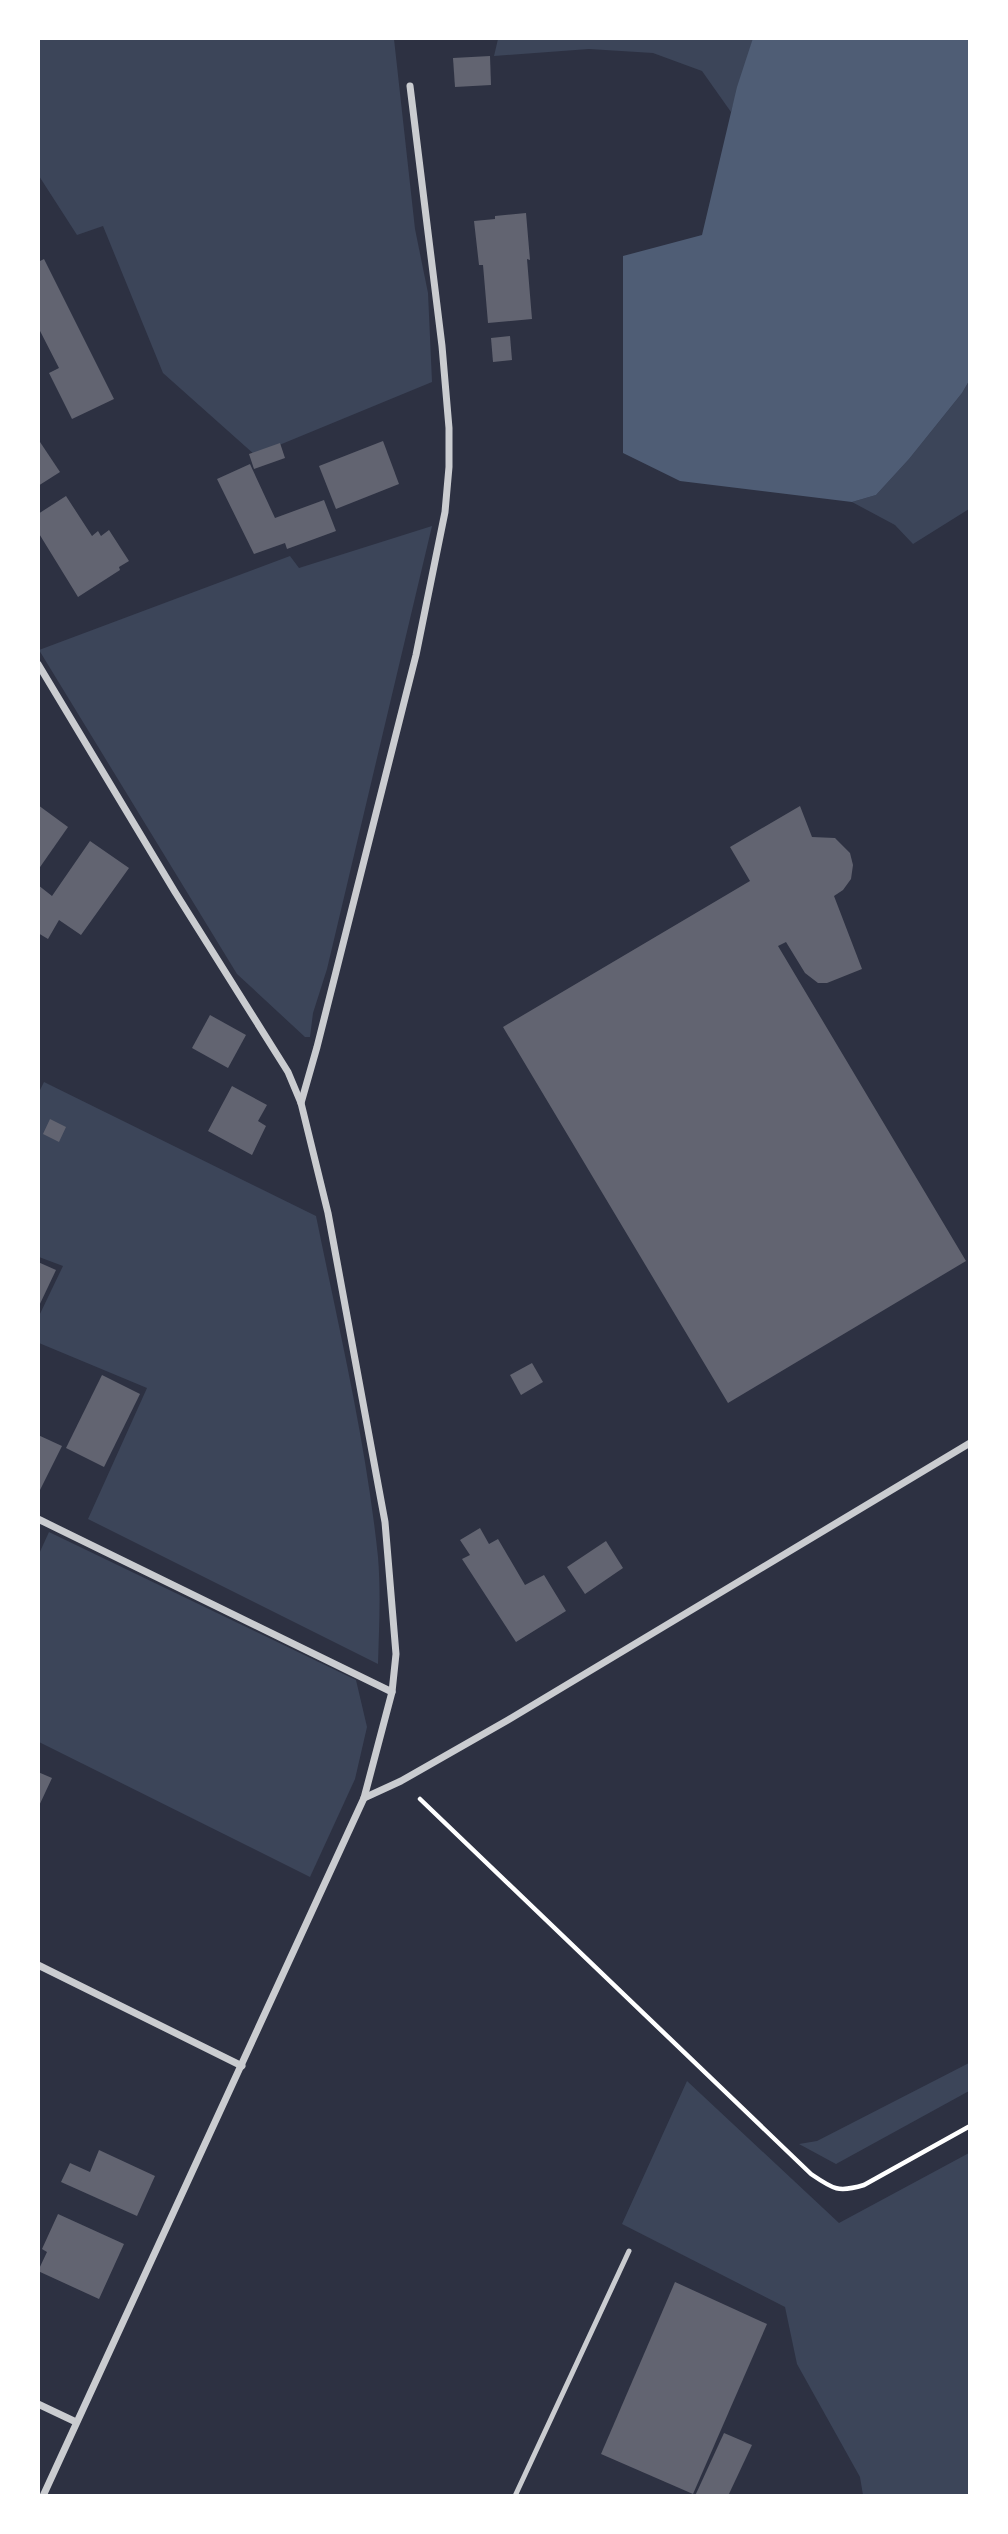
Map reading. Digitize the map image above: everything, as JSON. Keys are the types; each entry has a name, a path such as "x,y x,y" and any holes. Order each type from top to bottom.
{"street":[{"path":"300,1103 321,1034 416,655 446,500 449,428 442,346 410,86"},
{"path":"38,664 175,892 288,1072 300,1103 328,1213 384,1522 396,1654 392,1692 364,1798 43,2496"},
{"path":"364,1798 401,1781 970,1443"},
{"path":"38,1519 392,1692"},
{"path":"38,1965 242,2066"},
{"path":"38,2404 76,2422"}],"lane":[{"path":"515,2496 629,2251"}],"path":[{"path":"401,1781 811,2174 832,2189 846,2191 864,2185 970,2126"}],"shaded area":[{"path":"753,38 969,39 969,381 909,459 876,495 852,502 680,481 623,453 623,256 702,235 737,87"},
{"path":"38,39 394,39 415,229 428,293 432,382 255,455 163,373 103,226 77,235 39,176"},
{"path":"498,39 753,39 731,112 702,71 653,53 589,49 494,56"},
{"path":"969,381 969,509 913,544 895,525 852,502 876,495 909,459"},
{"path":"432,526 327,969 313,1013 310,1037 305,1037 237,974 39,650 290,556 299,568"},
{"path":"44,1082 316,1216 351,1386 373,1514 380,1611 378,1664 88,1519 147,1388 39,1343 38,1318 63,1266 39,1257 38,1094"},
{"path":"49,1532 356,1680 367,1727 355,1779 310,1877 39,1742 38,1556"},
{"path":"969,2063 969,2091 836,2164 799,2144 817,2141"},
{"path":"687,2081 839,2223 969,2153 969,2495 863,2495 860,2477 797,2364 785,2307 622,2224"}],"building":[{"path":"490,56 491,85 455,87 453,58"},
{"path":"526,213 532,319 488,323 483,265 479,265 474,221"},
{"path":"44,259 114,399 72,419 49,373 59,368 38,327 38,262"},
{"path":"510,336 512,360 493,362 491,338"},
{"path":"38,439 60,472 38,486"},
{"path":"383,441 399,484 336,509 319,466"},
{"path":"280,443 285,458 254,469 249,454"},
{"path":"250,464 275,518 324,500 336,531 287,549 285,543 254,554 217,479"},
{"path":"66,496 92,536 98,531 101,536 109,530 129,561 119,567 120,570 78,597 38,532 38,514"},
{"path":"38,805 68,827 38,870"},
{"path":"800,806 812,837 835,838 850,853 853,865 851,879 843,890 834,896 862,969 827,983 818,983 805,973 786,942 778,946 966,1261 728,1403 503,1027 750,881 730,847"},
{"path":"90,841 129,868 81,935 59,920 48,939 38,933 38,885 52,896"},
{"path":"210,1015 246,1035 228,1068 192,1048"},
{"path":"232,1086 267,1105 258,1121 266,1126 252,1155 208,1131"},
{"path":"50,1119 66,1127 59,1142 43,1134"},
{"path":"38,1262 56,1270 38,1308"},
{"path":"532,1363 543,1382 521,1395 510,1375"},
{"path":"102,1375 140,1394 104,1467 66,1448"},
{"path":"38,1435 62,1446 38,1494"},
{"path":"480,1528 489,1544 498,1539 525,1585 544,1575 566,1611 516,1642 462,1559 470,1555 460,1540"},
{"path":"606,1541 623,1568 585,1594 567,1567"},
{"path":"38,1772 52,1778 38,1808"},
{"path":"99,2150 155,2176 137,2216 61,2182 70,2163 90,2172"},
{"path":"58,2214 124,2244 99,2299 38,2271 47,2252 42,2249"},
{"path":"675,2282 767,2324 693,2494 601,2454"},
{"path":"724,2433 752,2445 728,2496 695,2496"}]}
